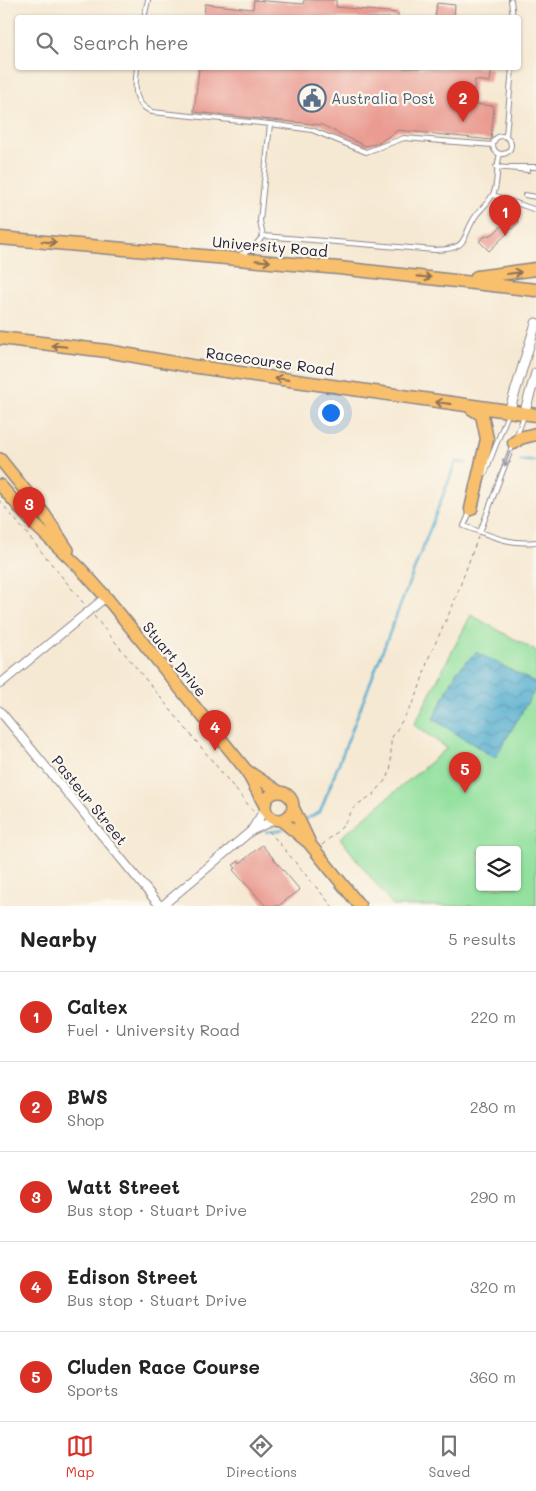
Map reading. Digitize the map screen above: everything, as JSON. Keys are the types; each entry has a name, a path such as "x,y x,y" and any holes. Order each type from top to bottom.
{"highway":[{"name":"University Road","path":"0,238 457,280 536,290"},
{"path":"457,280 536,270"},
{"name":"Racecourse Road","path":"0,338 107,351 191,366 530,415"},
{"path":"467,406 482,415 487,434 471,509"},
{"path":"514,443 520,438 536,434"}],"main road":[{"name":"Stuart Drive","path":"0,459 45,515 80,568"},
{"name":"Stuart Drive","path":"0,485 34,524 80,568 106,597 246,770 262,810"},
{"name":"Stuart Drive","path":"246,770 278,791"},
{"path":"313,847 262,810 270,794 278,791 289,796 313,847 360,906"},
{"path":"278,820 289,816 293,807"}],"street":[{"path":"509,412 536,322"},
{"path":"530,415 536,373"},
{"path":"0,684 106,597"},
{"name":"Pasteur Street","path":"0,711 161,906"},
{"path":"251,831 262,810"},
{"path":"161,906 251,831 278,820"}],"lane":[{"path":"145,15 148,0"},
{"path":"511,0 513,15"},
{"path":"137,70 136,96 144,109 152,112 312,130 366,152 404,138 493,145"},
{"path":"493,145 500,154 506,154 510,149 510,140 506,136 512,70"},
{"path":"263,236 260,221 270,124"},
{"path":"493,145 497,137 506,136"},
{"path":"263,236 448,250 464,242 476,216 493,195 495,191 496,167 500,154"},
{"path":"505,168 514,165 536,166"},
{"path":"496,167 528,170"},
{"path":"493,195 536,210"},
{"path":"526,195 536,197"},
{"path":"224,258 251,250 263,236"},
{"path":"509,412 464,526 505,542 521,544 536,542"},
{"path":"480,532 514,443 530,415"}],"path":[{"path":"0,501 85,605"},
{"path":"313,847 342,827 355,806 374,794 388,777 391,766 391,739 413,704 429,657 453,605 480,532"},
{"path":"95,618 262,810"},
{"path":"270,832 332,906"}],"green space":[{"path":"471,615 536,651 536,906 393,906 340,838 447,748 414,725"}],"water":[{"path":"476,652 536,683 536,688 495,758 433,719 457,671"}],"building":[{"path":"254,0 303,4 304,0 336,0 336,7 398,13 398,15 204,15 205,4 253,9"},
{"path":"437,3 455,5 454,15 435,15"},
{"path":"199,70 492,70 490,82 475,80 472,104 494,106 491,140 398,130 379,143 365,146 322,125 194,112"},
{"path":"513,215 519,222 489,251 479,241 493,234"},
{"path":"262,845 300,890 278,906 266,906 233,870 236,868 233,865 239,861 240,863"}],"waterway":[{"path":"520,461 536,461"},
{"path":"306,819 320,812 456,462 466,463"},
{"path":"266,832 283,830"}],"place":[{"name":"Australia Post","path":"312,98"},
{"name":"BWS","path":"463,122"},
{"name":"Caltex","path":"505,236"},
{"name":"Watt Street","path":"29,528"},
{"name":"Edison Street","path":"215,751"},
{"name":"Cluden Race Course","path":"465,793"}]}
